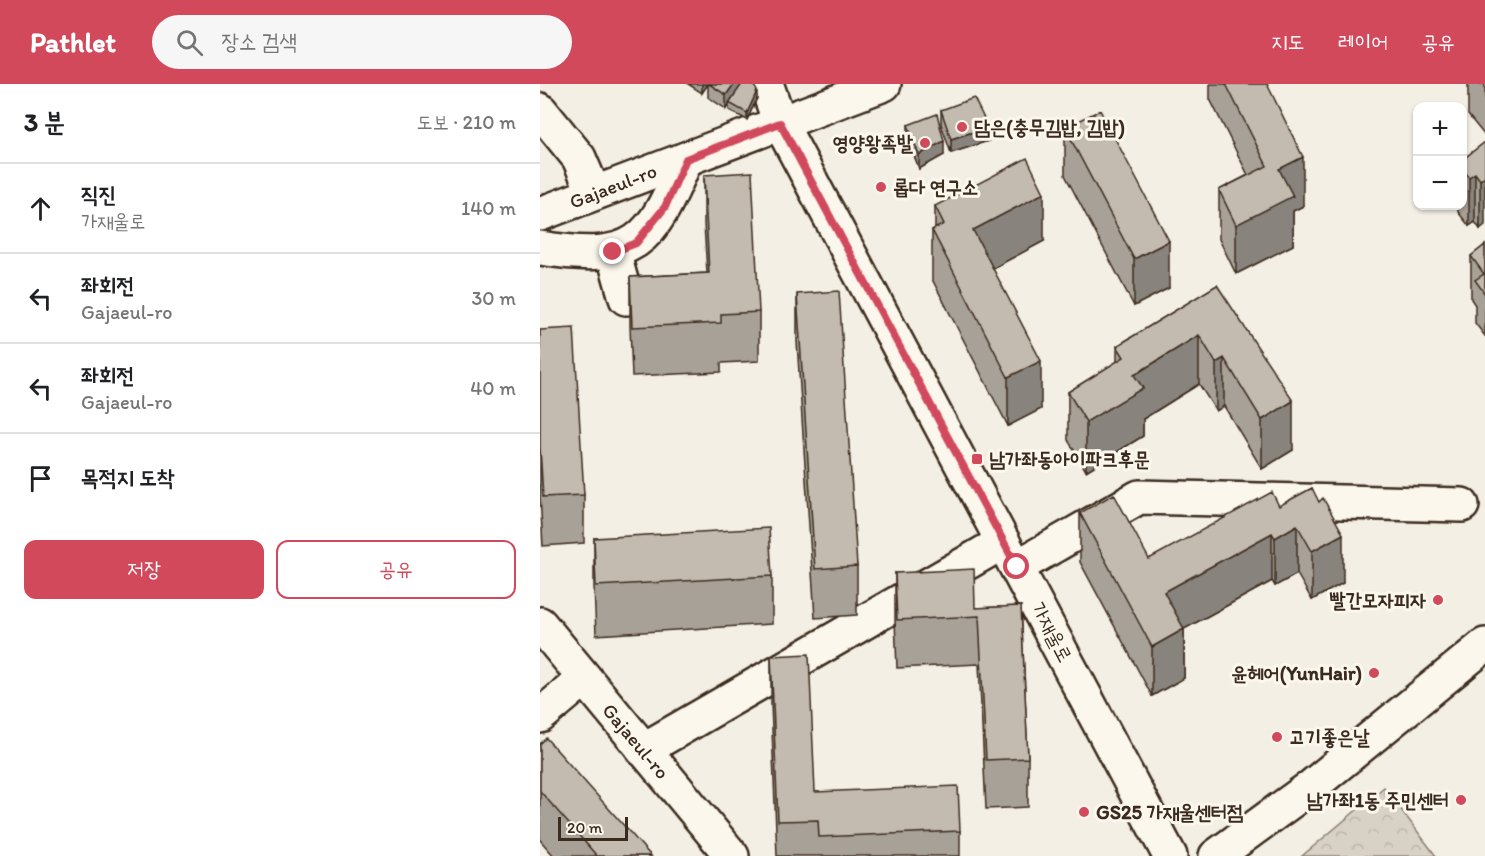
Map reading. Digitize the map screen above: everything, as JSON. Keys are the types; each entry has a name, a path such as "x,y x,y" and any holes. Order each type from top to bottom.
{"street":[{"name":"가재울로","path":"762,84 768,89 780,123 1170,856"},
{"name":"Gajaeul-ro","path":"540,214 884,84"},
{"path":"540,110 579,158 594,194"},
{"name":"Gajaeul-ro","path":"540,248 566,252 613,252 636,243 665,207 686,159"},
{"path":"613,252 626,298"},
{"path":"643,750 1010,554 1139,497 1462,505"},
{"name":"Gajaeul-ro","path":"540,624 732,856"},
{"path":"1216,856 1312,786 1485,645"},
{"path":"540,716 584,679"}],"green space":[{"path":"1384,787 1436,856 1302,856"}],"building":[{"path":"709,84 734,84 726,95"},
{"path":"742,84 753,84 757,91 747,113 729,103"},
{"path":"1226,84 1267,84 1303,157 1279,169 1293,196 1236,225 1219,190 1267,166"},
{"path":"974,98 988,127 951,139 941,110"},
{"path":"1100,110 1169,241 1134,259 1065,128"},
{"path":"937,114 944,141 919,155 908,125"},
{"path":"1485,142 1485,176 1480,180 1475,173 1469,177 1467,175 1467,156"},
{"path":"1027,158 1044,193 973,230 1041,361 1008,377 932,230 944,224 935,206"},
{"path":"752,172 759,312 721,314 721,323 632,327 630,277 709,273 704,175"},
{"path":"1485,245 1485,294 1475,280 1484,274 1471,256"},
{"path":"1217,285 1293,401 1262,420 1224,358 1216,363 1199,335 1134,375 1143,388 1086,422 1068,392 1124,357 1117,346"},
{"path":"839,291 857,566 815,569 797,294"},
{"path":"574,328 584,495 543,497 540,448 540,330"},
{"path":"1312,488 1319,502 1323,498 1343,534 1312,551 1297,525 1275,538 1272,533 1164,592 1184,629 1152,647 1080,513 1114,494 1149,559 1272,492 1279,506"},
{"path":"769,528 772,576 596,586 594,538"},
{"path":"974,569 975,608 1021,606 1028,758 986,760 979,616 897,620 895,573"},
{"path":"809,654 815,792 958,786 960,831 819,837 818,820 778,821 771,656"},
{"path":"546,738 651,856 597,856 540,791 540,744"}],"place":[{"name":"담은(충무김밥, 김밥)","path":"962,127"},
{"name":"영양왕족발","path":"925,143"},
{"name":"롭다 연구소","path":"881,187"},
{"name":"남가좌동아이파크후문","path":"977,459"},
{"name":"빨간모자피자","path":"1438,600"},
{"name":"윤헤어(YunHair)","path":"1374,673"},
{"name":"고기좋은날","path":"1277,737"},
{"name":"남가좌1동 주민센터","path":"1461,800"},
{"name":"GS25 가재울센터점","path":"1084,812"}],"route":[{"path":"613,252 636,243 665,207 686,159 780,123 1017,567"}]}
